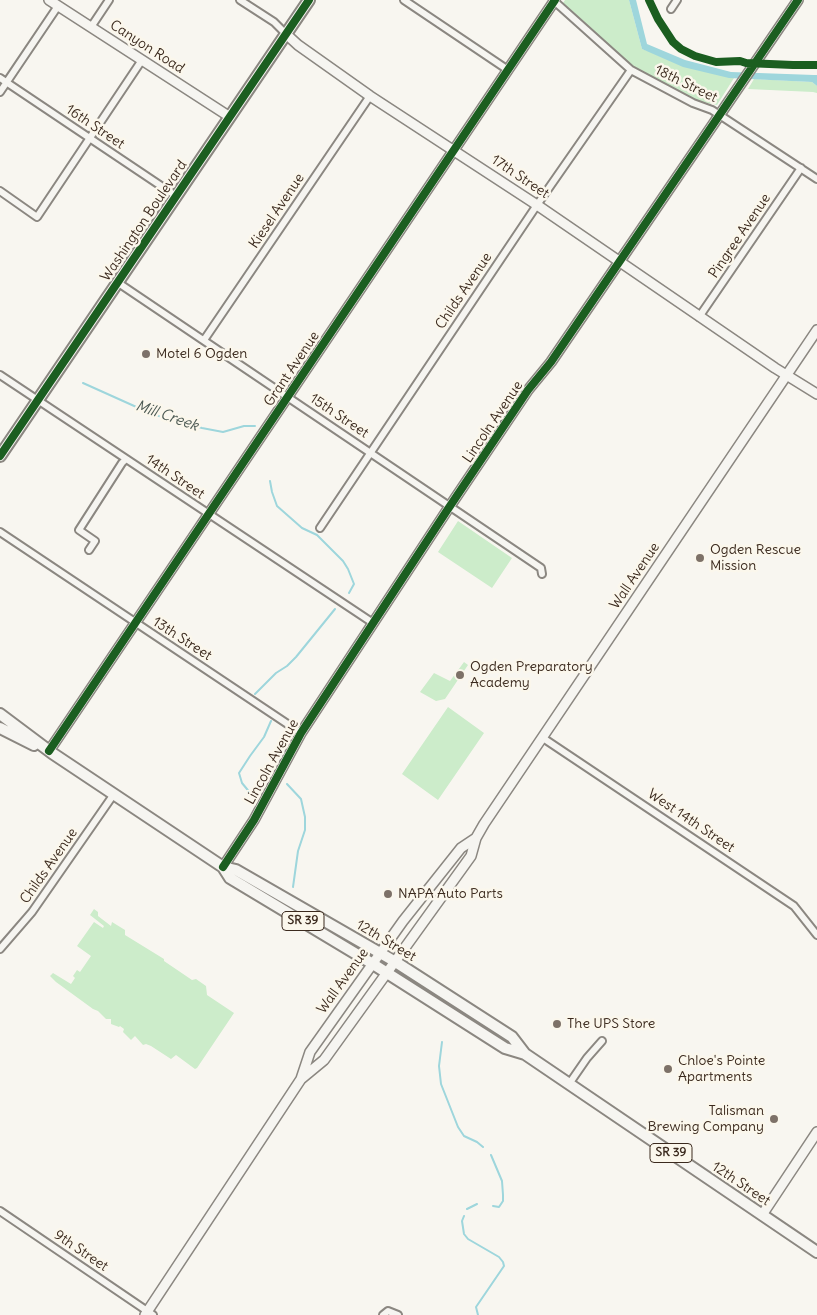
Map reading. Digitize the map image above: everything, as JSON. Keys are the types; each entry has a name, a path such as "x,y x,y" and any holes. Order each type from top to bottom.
{"main road":[{"name":"Washington Boulevard","path":"0,456 309,0"},
{"name":"12th Street","path":"0,714 49,751 223,867 236,870 381,952 512,1037 525,1054"},
{"name":"12th Street","path":"0,728 49,751"},
{"name":"12th Street","path":"223,867 230,878 386,972 505,1048 525,1054 817,1252"}],"street":[{"name":"Canyon Road","path":"49,0 230,117"},
{"path":"91,27 109,0"},
{"name":"17th Street","path":"240,0 274,22 298,45 370,96 537,205 775,368 817,394"},
{"path":"404,0 508,70"},
{"path":"671,9 677,0"},
{"name":"Lincoln Avenue","path":"223,867 254,820 301,733 373,623 528,390 551,362 798,0"},
{"name":"Grant Avenue","path":"49,751 554,1"},
{"name":"18th Street","path":"554,1 631,70 693,103 712,110 817,179"},
{"path":"0,92 58,6"},
{"path":"0,192 37,217 142,60"},
{"name":"Childs Avenue","path":"320,528 537,205 631,70"},
{"name":"16th Street","path":"0,78 176,196"},
{"name":"Kiesel Avenue","path":"204,340 370,96"},
{"name":"Pingree Avenue","path":"700,317 801,168"},
{"name":"15th Street","path":"117,282 451,506 541,568 542,574"},
{"name":"Wall Avenue","path":"301,1079 324,1060 471,856 476,838 817,330"},
{"name":"14th Street","path":"0,375 373,623"},
{"path":"89,550 95,541 79,530 126,459"},
{"name":"13th Street","path":"0,532 301,733"},
{"name":"West 14th Street","path":"543,738 794,906 817,935"},
{"name":"Childs Avenue","path":"0,949 32,912 114,794"},
{"name":"Wall Avenue","path":"149,1314 301,1079 310,1052 381,952 461,848 476,838"},
{"path":"569,1084 587,1058 602,1041"},
{"path":"762,1215 817,1132"},
{"name":"9th Street","path":"0,1211 149,1314"},
{"path":"385,1313 398,1315"}],"green space":[{"path":"565,0 629,0 642,49 734,78 717,105 694,100 628,64 566,9 563,3"},
{"path":"754,79 812,82 817,86 817,93 748,89"},
{"path":"458,521 512,558 492,588 438,552"},
{"path":"464,662 468,665 445,699 436,701 420,692 434,673 450,681"},
{"path":"448,707 484,733 438,800 402,774"},
{"path":"94,909 98,912 98,916 111,926 112,922 125,930 125,935 164,959 164,961 192,980 196,979 206,986 207,995 234,1013 197,1068 195,1069 176,1055 171,1059 151,1046 143,1045 135,1036 131,1040 123,1032 124,1029 111,1024 111,1019 106,1019 50,976 53,973 71,984 77,970 80,972 91,956 77,946 94,922 103,928 104,926 90,915"}],"water":[{"path":"629,0 636,0 647,44 685,60 731,72 817,75 817,86 812,82 729,78 683,67 642,49"}],"waterway":[{"name":"Mill Creek","path":"83,383 152,414 202,428 223,432 244,426 255,426"},
{"name":"Mill Creek","path":"270,481 277,506 302,528 317,535 343,561 354,584 349,593"},
{"name":"Mill Creek","path":"255,694 276,673 296,657 335,609"},
{"name":"Mill Creek","path":"251,794 242,783 239,773 264,737 271,721"},
{"name":"Mill Creek","path":"287,784 301,799 305,817 305,830 298,851 293,887"},
{"name":"Mill Creek","path":"442,1042 439,1066 441,1084 458,1127 464,1136 483,1147"},
{"name":"Mill Creek","path":"491,1155 502,1181 503,1195 503,1201 499,1207 493,1206"},
{"name":"Mill Creek","path":"467,1209 477,1204"},
{"name":"Mill Creek","path":"464,1216 462,1221 464,1234 468,1239 499,1257 504,1266 476,1307 478,1315"}],"cycle path":[{"path":"0,456 309,0"},
{"path":"49,751 555,0"},
{"path":"649,0 658,19 673,42 681,49 695,56 716,62 740,61 746,63 817,65"},
{"path":"223,867 254,820 301,733 446,512 528,390 551,362 798,0"}],"place":[{"name":"Motel 6 Ogden","path":"146,354"},
{"name":"Ogden Rescue Mission","path":"700,558"},
{"name":"Ogden Preparatory Academy","path":"460,675"},
{"name":"NAPA Auto Parts","path":"388,894"},
{"name":"The UPS Store","path":"557,1024"},
{"name":"Chloe's Pointe Apartments","path":"668,1069"},
{"name":"Talisman Brewing Company","path":"774,1119"}]}
